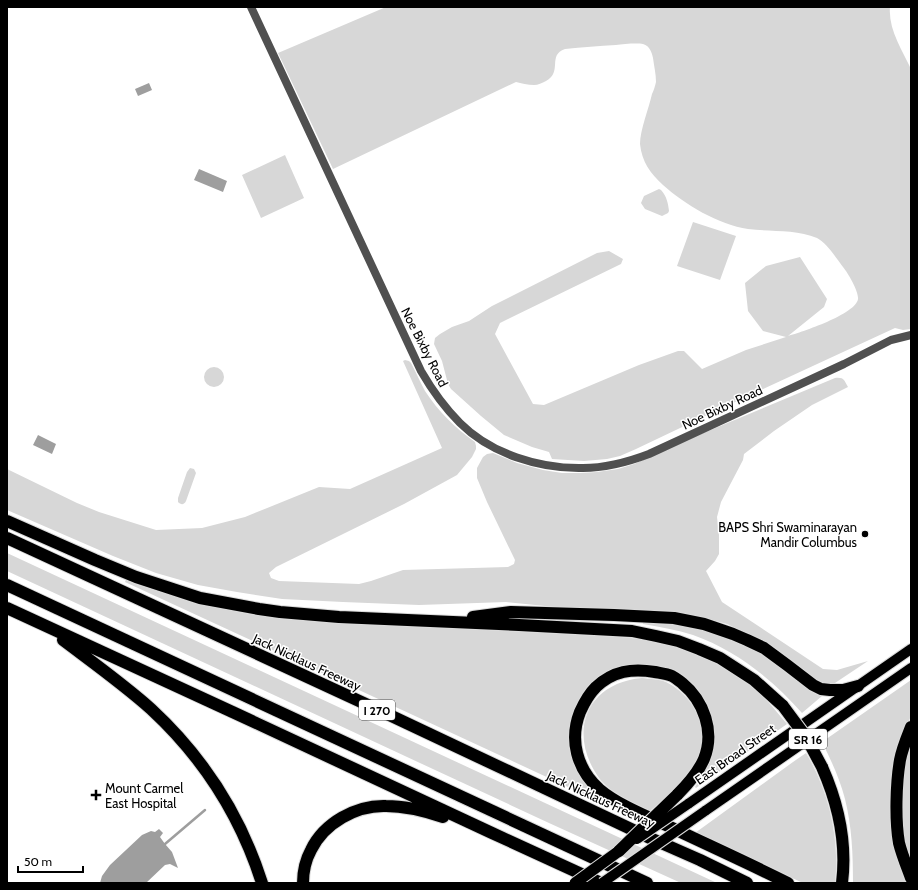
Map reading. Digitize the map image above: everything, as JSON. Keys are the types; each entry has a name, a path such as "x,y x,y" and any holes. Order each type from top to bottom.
{"highway":[{"path":"7,521 136,577 200,598 226,604 280,612 339,617 632,631 678,641 700,649 720,658 754,680 783,706 806,737 830,784 838,815 843,846 842,883"},
{"name":"Jack Nicklaus Freeway","path":"7,538 747,883"},
{"path":"7,585 647,883"},
{"path":"7,608 599,882"},
{"path":"441,622 511,612 674,618 704,624 733,634 764,648 813,685 821,689 844,690 858,686"},
{"path":"46,627 151,709 186,744 226,799 236,817 255,861 262,883"},
{"path":"619,852 677,795 687,784 696,773 704,759 708,745 708,730 704,714 697,699 680,681 672,676 659,672 630,670 614,674 591,692 582,707 576,722 575,732 576,748 580,763 591,781 607,795 641,814 788,883"},
{"path":"911,727 900,759 897,822 899,843 911,878"},
{"path":"303,883 304,868 307,858 311,849 320,837 330,826 345,816 365,808 386,806 406,807 428,812 492,833"},
{"name":"East Broad Street","path":"574,883 619,852"}],"main road":[{"name":"East Broad Street","path":"619,852 911,649"},
{"name":"SR 16","path":"599,882 705,811 911,668"}],"street":[{"name":"Noe Bixby Road","path":"252,7 421,371 439,400 460,424 475,435 501,450 530,462 553,466 583,468 626,462 649,454 844,364 891,340 911,335"}],"shaded area":[{"path":"386,7 890,7 893,31 911,69 911,329 903,330 895,328 620,456 584,461 552,459 549,452 532,447 504,435 451,389 448,384 442,361 434,344 435,338 452,327 469,321 492,306 597,253 609,251 623,259 621,264 500,323 495,334 533,404 544,405 639,365 678,351 684,351 702,369 746,350 786,337 763,331 748,311 745,283 766,266 800,257 827,299 824,307 788,336 828,322 848,311 855,305 858,299 857,292 848,274 821,240 800,233 748,229 725,223 702,213 691,206 671,192 654,176 647,167 640,144 643,126 656,82 652,54 649,48 643,44 565,49 557,55 554,73 546,81 534,85 516,82 333,169 278,53"},
{"path":"149,83 152,90 138,96 135,89"},
{"path":"285,155 304,198 261,218 242,175"},
{"path":"199,169 227,181 223,192 194,180"},
{"path":"659,189 666,198 669,211 662,216 645,209 641,203 644,196"},
{"path":"693,222 736,236 720,280 677,266"},
{"path":"405,360 411,363 425,391 441,412 475,442 476,449 472,457 457,475 404,504 276,567 269,573 271,578 279,581 359,584 403,570 508,567 514,564 515,560 477,478 477,468 483,457 487,454 493,453 517,463 562,473 597,472 618,469 634,464 701,434 835,378 840,378 848,387 812,405 744,454 743,460 721,502 717,517 719,554 706,571 722,602 823,669 837,670 868,661 835,683 827,684 815,680 795,663 758,639 744,632 727,624 679,613 565,608 506,602 419,605 343,602 282,599 237,592 198,585 156,573 7,510 7,469 77,503 99,512 156,530 202,528 245,517 319,487 350,489 442,448 403,361"},
{"path":"214,367 221,370 224,377 221,384 214,387 207,384 204,377 207,370"},
{"path":"38,435 56,444 52,454 33,445"},
{"path":"190,468 194,469 196,473 186,501 181,504 178,502 178,498 187,472"},
{"path":"7,553 717,883 681,883 549,823 7,571"},
{"path":"126,580 215,607 264,616 342,623 621,637 656,642 690,651 723,666 738,675 752,686 770,704 787,724 696,788 695,787 710,760 714,739 708,710 699,692 692,684 675,672 651,665 633,665 614,670 610,672 571,727 596,792 596,796 588,795 125,582"},
{"path":"643,620 667,622 709,630 760,651 822,696 802,713 779,689 753,667 724,649 693,635 643,624"},
{"path":"642,678 666,682 683,694 696,710 700,720 703,740 701,753 689,776 650,811 622,797 609,788 599,778 589,761 584,744 584,728 588,713 595,700 607,689 623,682"},
{"path":"911,680 911,716 903,735 896,759 905,876 908,883 853,883 852,841 847,810 843,792 833,764 822,742"},
{"path":"911,742 911,862 903,833 901,802 904,772"},
{"path":"806,753 821,783 831,816 836,849 835,883 803,883 695,833 793,762"},
{"path":"159,829 163,833 160,837 172,852 178,868 170,864 165,865 146,883 100,883 102,876 110,865 142,835 151,831 155,832"}],"waterway":[{"path":"165,844 205,810"}],"place":[{"name":"BAPS Shri Swaminarayan Mandir Columbus","path":"865,534"},
{"name":"Mount Carmel East Hospital","path":"96,795"}]}
